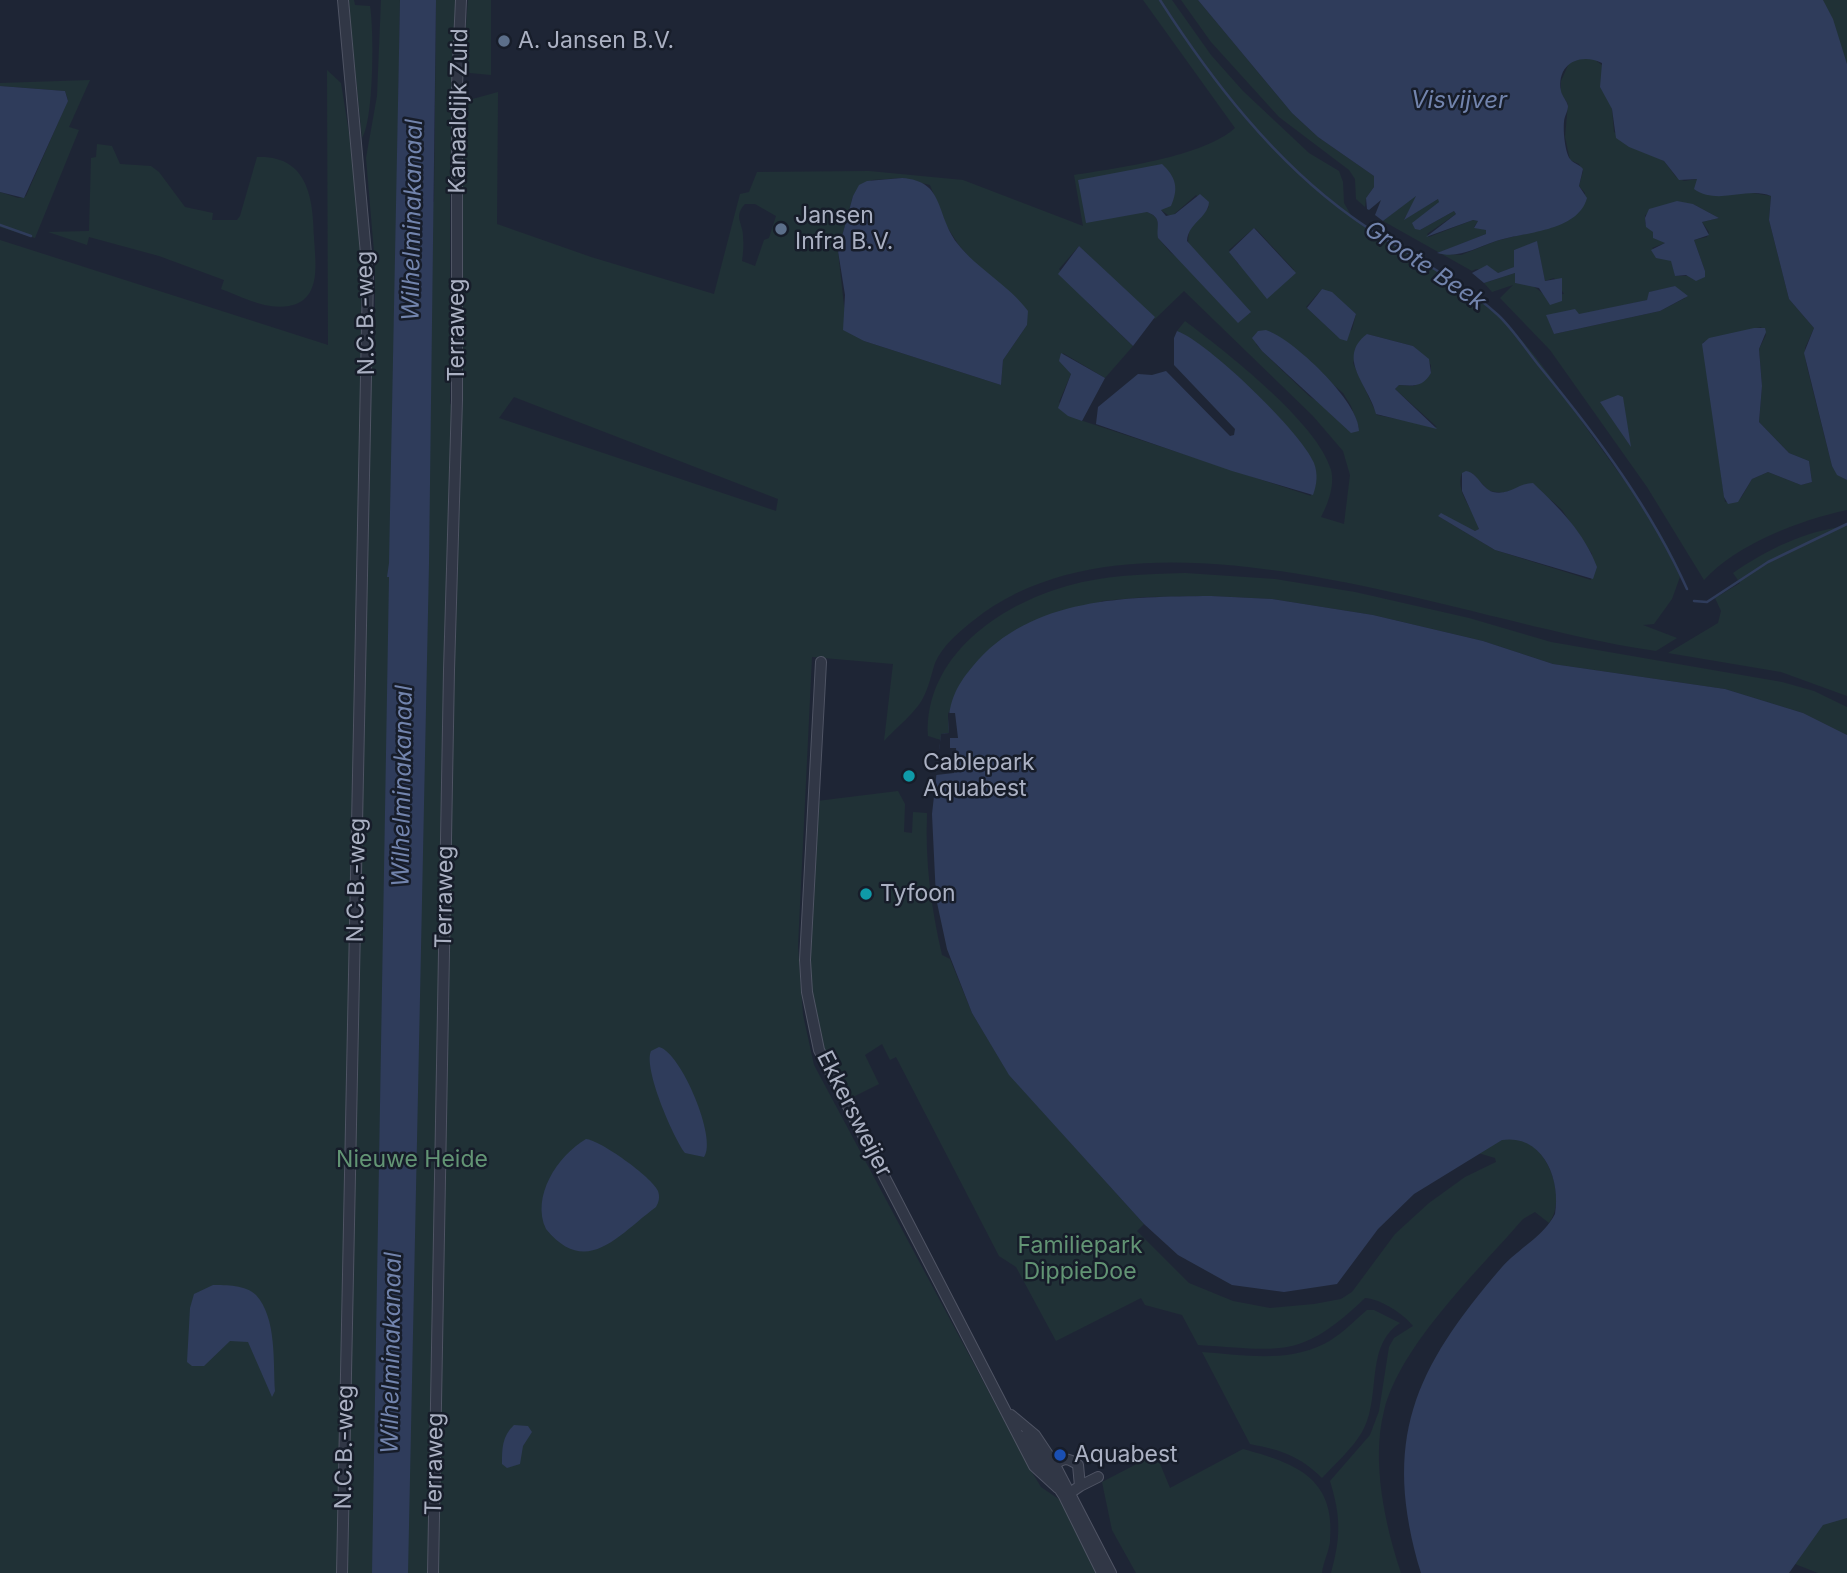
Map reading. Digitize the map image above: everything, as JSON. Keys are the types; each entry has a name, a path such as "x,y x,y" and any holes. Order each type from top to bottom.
{"street":[{"name":"N.C.B.-weg","path":"342,1573 368,358 368,276 343,0"},
{"name":"Kanaaldijk Zuid","path":"457,222 457,85 461,0"},
{"name":"Terraweg","path":"433,1573 449,684 457,400 457,222"},
{"name":"Ekkersweijer","path":"821,662 805,949 807,992 819,1050 1034,1466 1055,1483 1102,1573"},
{"name":"Ekkersweijer","path":"1007,1413 1035,1435 1055,1465 1111,1573"},
{"path":"1055,1483 1055,1465 1063,1459 1070,1459 1078,1465 1080,1486"},
{"path":"1070,1493 1098,1477"}],"green space":[{"path":"348,0 354,0 355,5 370,6 371,94 362,138"},
{"name":"Nieuwe Heide","path":"381,0 400,0 397,191 434,202 436,0 459,0 450,173 450,404 459,406 462,107 469,100 498,92 497,224 591,257 714,294 740,194 749,192 757,172 869,171 963,180 1083,226 1074,175 1159,160 1203,147 1221,138 1235,128 1143,0 1172,0 1211,55 1243,91 1309,153 1339,171 1343,182 1344,203 1352,217 1466,290 1514,332 1543,366 1630,488 1673,556 1681,574 1672,599 1654,624 1643,625 1677,638 1656,651 1579,637 1402,594 1308,576 1214,564 1125,565 1044,582 974,620 957,634 935,663 920,703 884,741 893,664 812,657 798,946 803,1015 814,1065 1030,1469 1041,1487 1063,1502 1097,1573 0,1573 0,240 328,345 327,70 341,83 356,177 362,240 361,356 375,362 375,264 366,158 377,96","holes":["902,178 930,185 946,225 958,244 1027,325 1003,360 1001,385 864,341 844,306 838,251 853,196 872,180","1196,195 1209,207 1189,228 1188,244 1251,315 1170,252 1158,238 1157,219 1147,212 1161,210 1171,217","745,204 755,204 776,216 755,266 742,261 743,232 740,213","1254,228 1294,270 1238,264 1229,250","1079,246 1155,319 1184,291 1313,416 1343,451 1350,475 1344,524 1321,517 1330,494 1332,476 1323,451 1308,431 1268,389 1185,321 1177,331 1225,366 1300,441 1311,496 1080,420 1059,402 1071,374 1063,353 1105,378 1133,346 1091,306 1059,269","1322,289 1356,314 1352,330 1337,336 1306,307","1271,332 1343,393 1359,428 1309,396 1256,344","1367,334 1413,346 1431,365 1431,373 1414,386 1399,385 1395,389 1437,427 1377,415 1353,363","514,397 778,499 776,511 499,418","1462,473 1472,473 1489,491 1503,493 1516,489 1551,500 1562,510 1592,554 1591,580 1495,550 1438,516 1475,531 1479,529 1463,495 1460,480"]},
{"path":"468,0 491,0 491,75 470,73 463,65"},
{"path":"1181,0 1198,0 1292,113 1318,137 1374,176 1374,187 1366,198 1365,207 1356,199 1355,179 1349,170 1279,117 1211,42"},
{"path":"1823,0 1847,0 1847,64"},
{"path":"1582,57 1594,59 1603,66 1601,82 1612,109 1614,132 1664,161 1676,177 1684,181 1697,179 1698,184 1771,196 1769,220 1789,299 1814,328 1805,348 1806,363 1832,466 1847,480 1847,510 1809,520 1770,535 1734,555 1704,580 1647,487 1550,350 1500,298 1513,285 1492,292 1484,283 1515,273 1516,283 1532,285 1546,296 1564,294 1554,278 1545,281 1537,242 1514,250 1515,267 1498,273 1476,269 1472,271 1440,253 1461,255 1496,241 1552,227 1576,214 1585,193 1579,186 1583,171 1579,164 1570,160 1565,137 1568,104 1561,93 1561,81 1570,61","holes":["1693,204 1719,218 1702,222 1709,232 1707,237 1694,240 1705,271 1688,276 1675,276 1672,261 1652,248 1665,243 1645,223 1645,215","1675,286 1685,298 1660,311 1554,334 1547,315 1584,314 1647,300 1650,292","1761,327 1766,335 1759,349 1762,386 1759,422 1789,453 1809,461 1812,482 1801,485 1768,472 1752,479 1741,498 1725,502 1703,342"]},
{"path":"90,80 69,127 79,130 35,238 0,227 0,192 18,198 26,196 68,100 65,91 0,86 0,83"},
{"path":"97,144 112,146 120,164 151,166 159,172 185,207 213,213 212,220 237,220 240,216 257,157 274,158 287,163 297,171 304,182 312,208 315,278 307,296 289,306 271,306 221,289 224,280 159,256 89,237 87,245 48,232 89,231 91,158 96,157"},
{"path":"1415,196 1417,199 1404,219 1438,199 1440,202 1432,208 1420,230 1454,211 1456,214 1427,234 1429,237 1473,220 1478,221 1474,227 1487,230 1486,234 1439,253 1383,221"},
{"path":"1847,526 1847,696 1781,672 1668,653 1718,623 1721,611 1715,598 1740,583 1733,573 1787,542 1831,528"},
{"path":"1185,573 1275,579 1355,592 1469,618 1551,642 1782,682 1814,691 1847,707 1847,735 1803,713 1725,689 1553,664 1483,641 1373,615 1272,599 1211,596 1102,601 948,713 950,734 941,740 928,736 930,708 938,682 952,659 970,638 992,621 1041,595 1081,582"},
{"name":"Familiepark DippieDoe","path":"898,791 905,804 904,832 912,833 913,812 927,813 930,884 942,955 950,959 972,1013 1009,1074 1144,1224 1137,1231 1189,1283 1233,1301 1270,1308 1341,1299 1352,1292 1395,1234 1429,1203 1465,1177 1496,1162 1495,1158 1478,1153 1503,1139 1517,1138 1530,1144 1541,1154 1549,1167 1556,1197 1555,1211 1549,1223 1535,1212 1523,1219 1464,1285 1406,1360 1384,1411 1380,1430 1379,1472 1385,1514 1401,1573 1331,1573 1337,1549 1338,1527 1330,1481 1370,1435 1379,1411 1389,1347 1394,1338 1413,1326 1404,1317 1385,1304 1365,1298 1323,1332 1289,1347 1271,1349 1198,1345 1182,1315 1145,1305 1141,1298 1056,1341 1016,1267 999,1256 896,1057 890,1060 882,1044 865,1055 879,1084 847,1100 825,1056 812,994 809,930 817,801"},
{"path":"1367,1310 1374,1310 1400,1323 1389,1333 1382,1345 1377,1359 1368,1418 1362,1432 1348,1450 1322,1478 1306,1464 1289,1455 1250,1444 1202,1352 1249,1356 1294,1354 1336,1337"},
{"path":"1243,1449 1295,1467 1319,1487 1330,1519 1329,1545 1322,1573 1136,1573 1112,1530 1102,1482 1156,1454 1170,1488"},
{"path":"1847,1518 1847,1573 1818,1573 1795,1564 1823,1524"}],"water":[{"name":"Wilhelminakanaal","path":"400,0 436,0 429,564 408,1573 372,1573 387,577"},
{"name":"Visvijver","path":"1198,0 1823,0 1833,19 1847,64 1847,480 1837,475 1832,466 1804,353 1814,328 1789,299 1769,220 1771,196 1752,193 1723,196 1703,194 1694,189 1697,179 1679,180 1664,161 1629,147 1616,138 1612,109 1600,87 1602,63 1586,59 1571,63 1566,67 1560,82 1568,106 1564,120 1567,152 1570,159 1583,169 1579,186 1587,198 1582,209 1573,218 1548,229 1496,241 1460,254 1437,253 1486,234 1486,230 1474,228 1478,221 1473,220 1426,237 1456,214 1454,211 1420,230 1415,229 1412,223 1439,202 1438,199 1404,220 1416,196 1383,221 1375,215 1381,200 1367,209 1366,198 1374,187 1374,176 1318,137 1292,113"},
{"path":"0,86 65,91 68,101 24,198 0,192"},
{"path":"1162,164 1175,183 1171,206 1161,210 1166,216 1175,214 1200,194 1209,202 1187,241 1251,312 1238,323 1158,238 1158,223 1152,214 1147,212 1086,223 1078,180"},
{"path":"902,178 926,185 937,200 957,243 1028,311 1027,325 1003,360 1001,385 864,341 843,330 845,295 838,251 853,196 859,185 867,181"},
{"path":"1677,201 1693,204 1719,218 1702,222 1709,235 1694,240 1705,271 1705,277 1696,281 1686,275 1675,276 1671,261 1656,258 1651,250 1665,243 1653,238 1653,232 1646,227 1645,218 1649,209"},
{"path":"1254,228 1296,273 1267,299 1229,252"},
{"path":"1537,241 1545,281 1562,278 1562,301 1550,305 1539,288 1515,283 1515,273 1484,283 1472,273 1487,265 1498,273 1514,267 1514,250"},
{"path":"1079,246 1155,317 1133,346 1058,274"},
{"path":"1675,286 1688,296 1660,311 1554,334 1546,315 1575,309 1579,314 1647,300 1649,292"},
{"path":"1322,289 1332,292 1356,314 1347,341 1340,339 1307,308"},
{"path":"1765,328 1766,332 1759,349 1762,386 1759,422 1789,453 1809,461 1812,482 1801,485 1768,472 1752,479 1738,502 1728,504 1724,497 1702,344 1709,338"},
{"path":"1266,330 1292,345 1337,388 1349,404 1359,431 1351,433 1262,351 1252,338 1258,331"},
{"path":"1177,331 1210,352 1231,370 1292,431 1314,463 1316,479 1313,495 1232,471 1096,424 1098,407 1138,374 1152,375 1166,371 1230,436 1234,435 1235,429 1174,365 1174,338"},
{"path":"1367,334 1413,346 1429,359 1431,373 1425,381 1414,385 1399,385 1395,389 1437,429 1376,414 1354,363 1358,343"},
{"path":"1061,353 1105,378 1082,421 1068,416 1058,408 1071,374 1059,361"},
{"path":"1618,395 1623,397 1631,447 1600,402"},
{"path":"1466,471 1493,492 1504,492 1533,483 1561,511 1592,554 1597,567 1593,579 1495,550 1438,516 1441,513 1475,531 1479,529 1462,491 1462,473"},
{"path":"1211,596 1272,599 1373,615 1483,641 1553,664 1725,689 1803,713 1847,735 1847,1518 1823,1525 1789,1573 1421,1573 1409,1526 1404,1483 1406,1445 1414,1408 1427,1374 1447,1339 1472,1304 1508,1260 1538,1236 1555,1214 1552,1174 1538,1152 1528,1144 1516,1140 1502,1140 1414,1194 1378,1229 1337,1284 1284,1292 1232,1285 1178,1255 1144,1224 1009,1075 972,1013 947,949 936,898 932,814 941,734 949,733 951,705 961,681 996,643 1023,626 1052,613 1115,600"},
{"path":"659,1047 668,1052 677,1064 695,1098 706,1133 707,1148 704,1157 685,1153 667,1118 651,1072 651,1051"},
{"path":"586,1139 613,1152 636,1169 654,1185 659,1197 656,1207 629,1229 602,1247 589,1251 575,1250 561,1244 546,1229 542,1217 544,1191 549,1178 565,1156"},
{"path":"213,1285 247,1289 256,1295 263,1305 273,1341 275,1391 272,1397 248,1342 230,1341 204,1366 192,1366 187,1362 190,1308 194,1294"},
{"path":"514,1425 528,1426 532,1432 523,1446 520,1464 507,1468 502,1464 503,1448 505,1438"}],"pier":[{"path":"948,713 955,713 958,738 950,738 950,748 956,748 957,768 954,773 936,775 941,734 949,733"}],"waterway":[{"name":"Groote Beek","path":"1160,0 1201,60 1246,118 1296,171 1352,217 1463,288 1504,321 1622,474 1657,530 1687,589"},
{"path":"0,225 31,236"},
{"name":"Groote Beek","path":"1694,601 1707,602 1768,562 1847,524"}],"place":[{"name":"A. Jansen B.V.","path":"504,41"},
{"name":"Jansen Infra B.V.","path":"781,229"},
{"name":"Cablepark Aquabest","path":"909,776"},
{"name":"Tyfoon","path":"866,894"},
{"name":"Aquabest","path":"1060,1455"}]}
